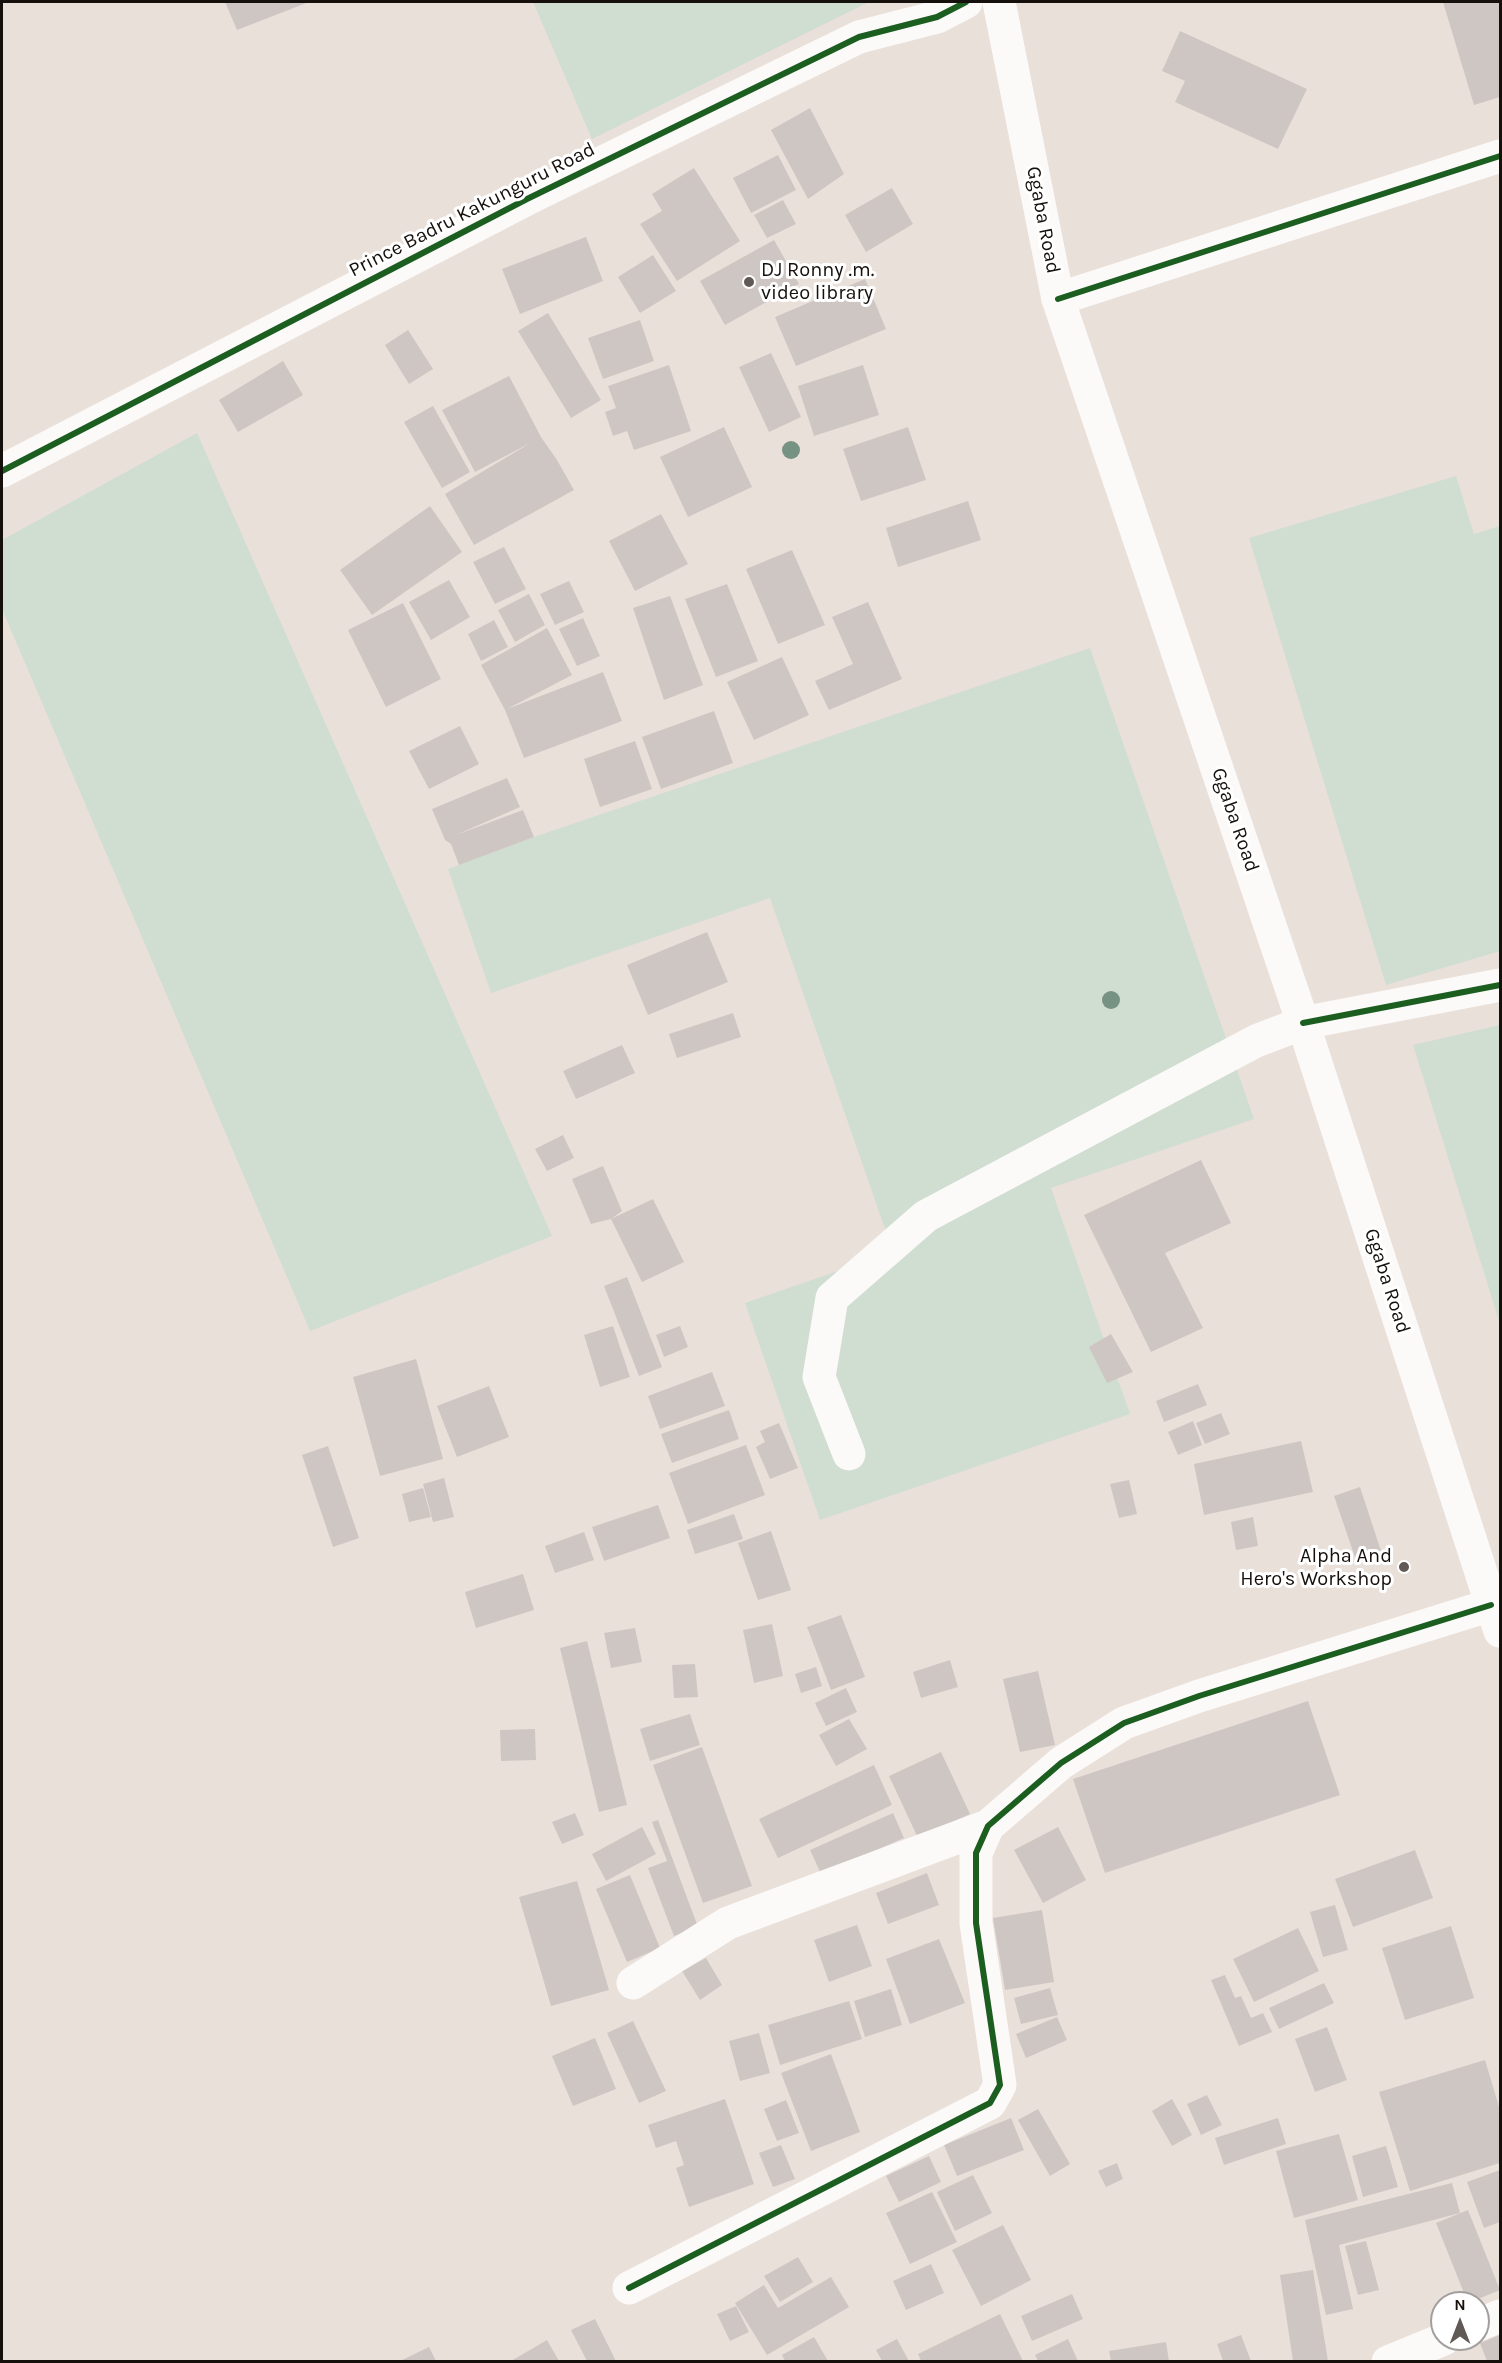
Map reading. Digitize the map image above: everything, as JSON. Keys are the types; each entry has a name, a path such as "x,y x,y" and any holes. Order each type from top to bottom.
{"street":[{"name":"Prince Badru Kakunguru Road","path":"2,471 527,199 848,42 859,37 936,17 966,2"},
{"name":"Ggaba Road","path":"999,2 1059,299 1303,1023 1496,1618"},
{"path":"1059,299 1500,156"},
{"path":"849,1454 819,1377 832,1298 926,1216 1256,1041 1303,1023 1500,985"},
{"path":"633,1983 728,1923 988,1826 1061,1763 1124,1723 1199,1695 1496,1618"},
{"path":"629,2288 990,2103 1000,2085 976,1923 974,1875 976,1853 988,1826"},
{"path":"1388,2361 1430,2344"}],"shaded area":[{"path":"533,2 869,2 592,139"},
{"path":"197,433 552,1236 310,1331 2,609 2,540"},
{"path":"1456,476 1474,534 1500,526 1500,951 1386,985 1249,538"},
{"path":"1090,648 1254,1119 1051,1188 1130,1414 820,1520 745,1303 893,1252 770,898 491,993 448,869 534,837"},
{"path":"1500,1025 1500,1324 1413,1045"}],"building":[{"path":"225,2 309,2 237,30"},
{"path":"1443,2 1500,2 1500,97 1474,105"},
{"path":"1180,31 1307,89 1278,149 1175,102 1185,81 1162,71"},
{"path":"810,108 844,174 808,199 771,130"},
{"path":"778,155 796,190 751,213 733,178"},
{"path":"694,168 740,241 677,281 640,224 662,211 652,194"},
{"path":"892,188 913,224 866,252 845,215"},
{"path":"783,200 796,224 767,238 754,215"},
{"path":"586,237 603,281 520,314 502,269"},
{"name":"DJ Ronny .m. video library","path":"774,240 799,284 725,325 700,281"},
{"path":"653,255 676,291 640,313 618,277"},
{"path":"865,279 886,329 796,366 775,317"},
{"path":"548,313 601,400 571,418 518,331"},
{"path":"640,320 654,361 603,379 588,338"},
{"path":"408,330 433,369 409,384 385,345"},
{"path":"771,353 801,417 769,432 739,367"},
{"path":"283,361 303,395 238,432 219,400"},
{"path":"669,365 691,431 634,450 627,431 613,436 605,412 616,408 608,386"},
{"path":"863,365 879,415 814,436 798,386"},
{"path":"509,376 541,437 574,490 474,545 445,494 532,442 475,472 442,410"},
{"path":"433,406 470,472 442,488 404,422"},
{"path":"724,427 752,487 688,517 660,457"},
{"path":"908,427 926,480 861,501 843,449"},
{"path":"968,501 981,540 898,567 886,528"},
{"path":"430,506 462,552 372,615 340,570"},
{"path":"661,514 688,564 635,591 609,541"},
{"path":"504,547 526,589 495,604 473,562"},
{"path":"792,550 825,625 778,644 746,569"},
{"path":"449,580 470,617 431,640 409,602"},
{"path":"569,581 584,612 555,625 540,594"},
{"path":"727,584 758,661 716,677 685,599"},
{"path":"529,594 545,625 515,642 498,610"},
{"path":"670,596 703,685 664,700 633,608"},
{"path":"868,602 902,679 829,710 815,681 853,664 832,617"},
{"path":"403,603 441,679 386,707 348,630"},
{"path":"583,618 600,656 577,666 559,629"},
{"path":"494,620 508,647 481,661 468,634"},
{"path":"547,628 572,675 507,709 603,672 622,721 524,758 505,710 481,665"},
{"path":"782,657 809,715 754,740 727,682"},
{"path":"714,711 733,763 661,789 642,737"},
{"path":"460,726 479,764 429,789 409,751"},
{"path":"635,741 652,789 600,807 584,759"},
{"path":"507,778 520,807 456,835 523,810 534,837 459,865 451,844 445,840 432,809"},
{"path":"707,932 728,982 648,1015 627,965"},
{"path":"733,1013 741,1037 677,1058 669,1034"},
{"path":"622,1045 635,1073 576,1099 563,1071"},
{"path":"563,1135 574,1158 547,1171 535,1149"},
{"path":"1201,1160 1231,1223 1165,1253 1203,1328 1151,1352 1084,1215"},
{"path":"603,1166 622,1211 611,1219 591,1224 572,1179"},
{"path":"653,1199 684,1262 642,1282 611,1219"},
{"path":"627,1277 662,1367 639,1376 604,1286"},
{"path":"613,1326 630,1377 600,1387 584,1335"},
{"path":"680,1326 688,1347 664,1357 656,1335"},
{"path":"1111,1334 1133,1372 1107,1383 1089,1347"},
{"path":"416,1359 443,1459 380,1476 353,1377"},
{"path":"712,1372 725,1406 660,1429 648,1396"},
{"path":"1198,1384 1207,1405 1164,1422 1156,1401"},
{"path":"489,1386 509,1437 457,1457 437,1406"},
{"path":"729,1410 739,1439 672,1463 661,1434"},
{"path":"1221,1413 1230,1434 1205,1444 1196,1423"},
{"path":"1193,1421 1202,1445 1178,1455 1168,1432"},
{"path":"779,1423 798,1468 770,1479 756,1447 765,1442 760,1431"},
{"path":"1301,1441 1313,1492 1204,1515 1194,1464"},
{"path":"746,1445 765,1495 688,1524 669,1473"},
{"path":"328,1446 359,1538 333,1547 302,1455"},
{"path":"444,1478 454,1517 433,1522 423,1484"},
{"path":"1129,1480 1137,1514 1119,1518 1110,1484"},
{"path":"1360,1487 1382,1554 1357,1563 1334,1496"},
{"path":"423,1488 431,1517 409,1522 402,1494"},
{"path":"658,1505 670,1538 604,1561 592,1527"},
{"path":"734,1514 743,1539 695,1554 687,1530"},
{"path":"1253,1517 1258,1546 1236,1550 1231,1522"},
{"path":"771,1531 791,1590 758,1600 738,1543"},
{"path":"584,1532 594,1560 555,1573 545,1546"},
{"path":"523,1574 534,1610 476,1628 465,1592"},
{"path":"841,1615 865,1677 831,1690 807,1627"},
{"path":"772,1624 783,1676 754,1683 743,1630"},
{"path":"635,1628 642,1662 611,1668 604,1633"},
{"path":"587,1641 627,1805 599,1812 560,1648"},
{"path":"950,1660 958,1687 921,1698 913,1672"},
{"path":"695,1664 698,1697 674,1698 672,1665"},
{"path":"816,1667 822,1686 801,1693 795,1674"},
{"path":"1038,1671 1055,1745 1020,1752 1003,1679"},
{"path":"846,1688 857,1712 826,1726 815,1703"},
{"path":"1308,1701 1340,1795 1105,1873 1073,1779"},
{"path":"690,1714 700,1745 650,1761 640,1729"},
{"path":"849,1719 867,1749 836,1766 819,1735"},
{"path":"535,1729 536,1760 501,1761 500,1730"},
{"path":"702,1747 752,1886 703,1903 653,1765"},
{"path":"941,1752 970,1814 918,1838 889,1776"},
{"path":"874,1765 892,1805 778,1858 759,1819"},
{"path":"575,1813 584,1835 562,1844 552,1822"},
{"path":"893,1813 904,1838 821,1874 810,1850"},
{"path":"658,1820 698,1927 674,1936 648,1868 667,1861 652,1822"},
{"path":"642,1827 656,1854 606,1881 592,1854"},
{"path":"1058,1827 1086,1880 1043,1903 1014,1850"},
{"path":"1415,1850 1433,1898 1353,1927 1335,1879"},
{"path":"927,1873 939,1905 888,1924 876,1893"},
{"path":"630,1875 660,1948 627,1962 596,1889"},
{"path":"577,1881 609,1990 551,2006 519,1897"},
{"path":"1335,1905 1348,1950 1323,1957 1310,1912"},
{"path":"1042,1910 1054,1982 1005,1990 993,1918"},
{"path":"857,1925 872,1966 829,1982 814,1940"},
{"path":"1451,1926 1474,1998 1405,2020 1382,1948"},
{"path":"1298,1928 1319,1971 1254,2002 1233,1959"},
{"path":"939,1939 965,2003 910,2024 886,1959"},
{"path":"706,1958 722,1985 700,2000 682,1971"},
{"path":"1225,1975 1235,1998 1241,1996 1251,2018 1263,2013 1272,2032 1239,2046 1211,1980"},
{"path":"1324,1983 1334,2003 1279,2029 1269,2008"},
{"path":"1050,1988 1058,2015 1021,2024 1014,1998"},
{"path":"891,1989 902,2025 865,2037 854,2001"},
{"path":"849,2001 862,2039 780,2065 768,2025"},
{"path":"1057,2017 1067,2040 1026,2058 1016,2034"},
{"path":"633,2021 666,2091 639,2103 607,2033"},
{"path":"1327,2027 1347,2080 1315,2092 1295,2039"},
{"path":"759,2033 770,2073 740,2081 729,2041"},
{"path":"595,2038 616,2089 573,2106 552,2056"},
{"path":"831,2054 860,2132 811,2151 781,2073"},
{"path":"1485,2060 1500,2110 1500,2163 1410,2191 1379,2092"},
{"path":"1207,2095 1222,2125 1201,2135 1187,2104"},
{"path":"725,2099 754,2184 689,2207 676,2168 684,2165 676,2141 656,2148 648,2125"},
{"path":"1172,2099 1192,2135 1172,2146 1152,2111"},
{"path":"786,2100 799,2133 777,2141 764,2109"},
{"path":"1038,2109 1070,2164 1050,2176 1018,2120"},
{"path":"1011,2118 1024,2150 957,2176 944,2145"},
{"path":"1278,2118 1286,2144 1224,2165 1215,2138"},
{"path":"1339,2134 1358,2200 1294,2218 1276,2151"},
{"path":"781,2145 795,2179 773,2187 759,2153"},
{"path":"1386,2146 1398,2187 1363,2197 1352,2156"},
{"path":"929,2156 941,2182 899,2202 886,2176"},
{"path":"1117,2163 1123,2179 1106,2187 1098,2171"},
{"path":"1500,2170 1500,2222 1484,2228 1467,2182"},
{"path":"973,2175 992,2213 955,2231 937,2192"},
{"path":"1452,2183 1460,2213 1339,2245 1353,2309 1326,2315 1305,2220"},
{"path":"932,2192 957,2242 910,2264 886,2213"},
{"path":"1468,2210 1500,2290 1490,2294 1490,2291 1463,2291 1436,2223"},
{"path":"1003,2225 1031,2280 981,2306 952,2250"},
{"path":"1366,2241 1379,2290 1358,2295 1345,2246"},
{"path":"798,2257 813,2282 780,2302 764,2276"},
{"path":"931,2264 944,2293 906,2310 893,2281"},
{"path":"1313,2270 1328,2361 1293,2361 1280,2275"},
{"path":"831,2277 849,2307 767,2355 735,2303 764,2285 778,2308"},
{"path":"1072,2294 1083,2319 1032,2341 1021,2316"},
{"path":"736,2306 749,2332 730,2341 717,2314"},
{"path":"1000,2314 1023,2361 921,2361 918,2354"},
{"path":"595,2319 616,2361 587,2361 571,2330"},
{"path":"1241,2335 1251,2361 1223,2361 1217,2344"},
{"path":"1500,2335 1500,2361 1487,2361 1483,2351 1490,2351 1490,2339"},
{"path":"814,2337 828,2361 785,2361 782,2355"},
{"path":"897,2339 909,2361 882,2361 876,2350"},
{"path":"1068,2339 1078,2361 1038,2361 1035,2355"},
{"path":"547,2340 559,2361 511,2361"},
{"path":"1166,2342 1169,2361 1111,2361 1109,2351"},
{"path":"429,2347 436,2361 400,2361"}],"cycle path":[{"path":"2,471 527,199 859,37 937,17 966,2"},
{"path":"1058,299 1500,156"},
{"path":"1303,1023 1500,985"},
{"path":"629,2288 990,2103 1000,2085 976,1923 976,1853 988,1826 1061,1763 1124,1723 1199,1696 1491,1605"}],"place":[{"name":"DJ Ronny .m. video library","path":"749,282"},
{"name":"Alpha And Hero's Workshop","path":"1404,1567"}]}
